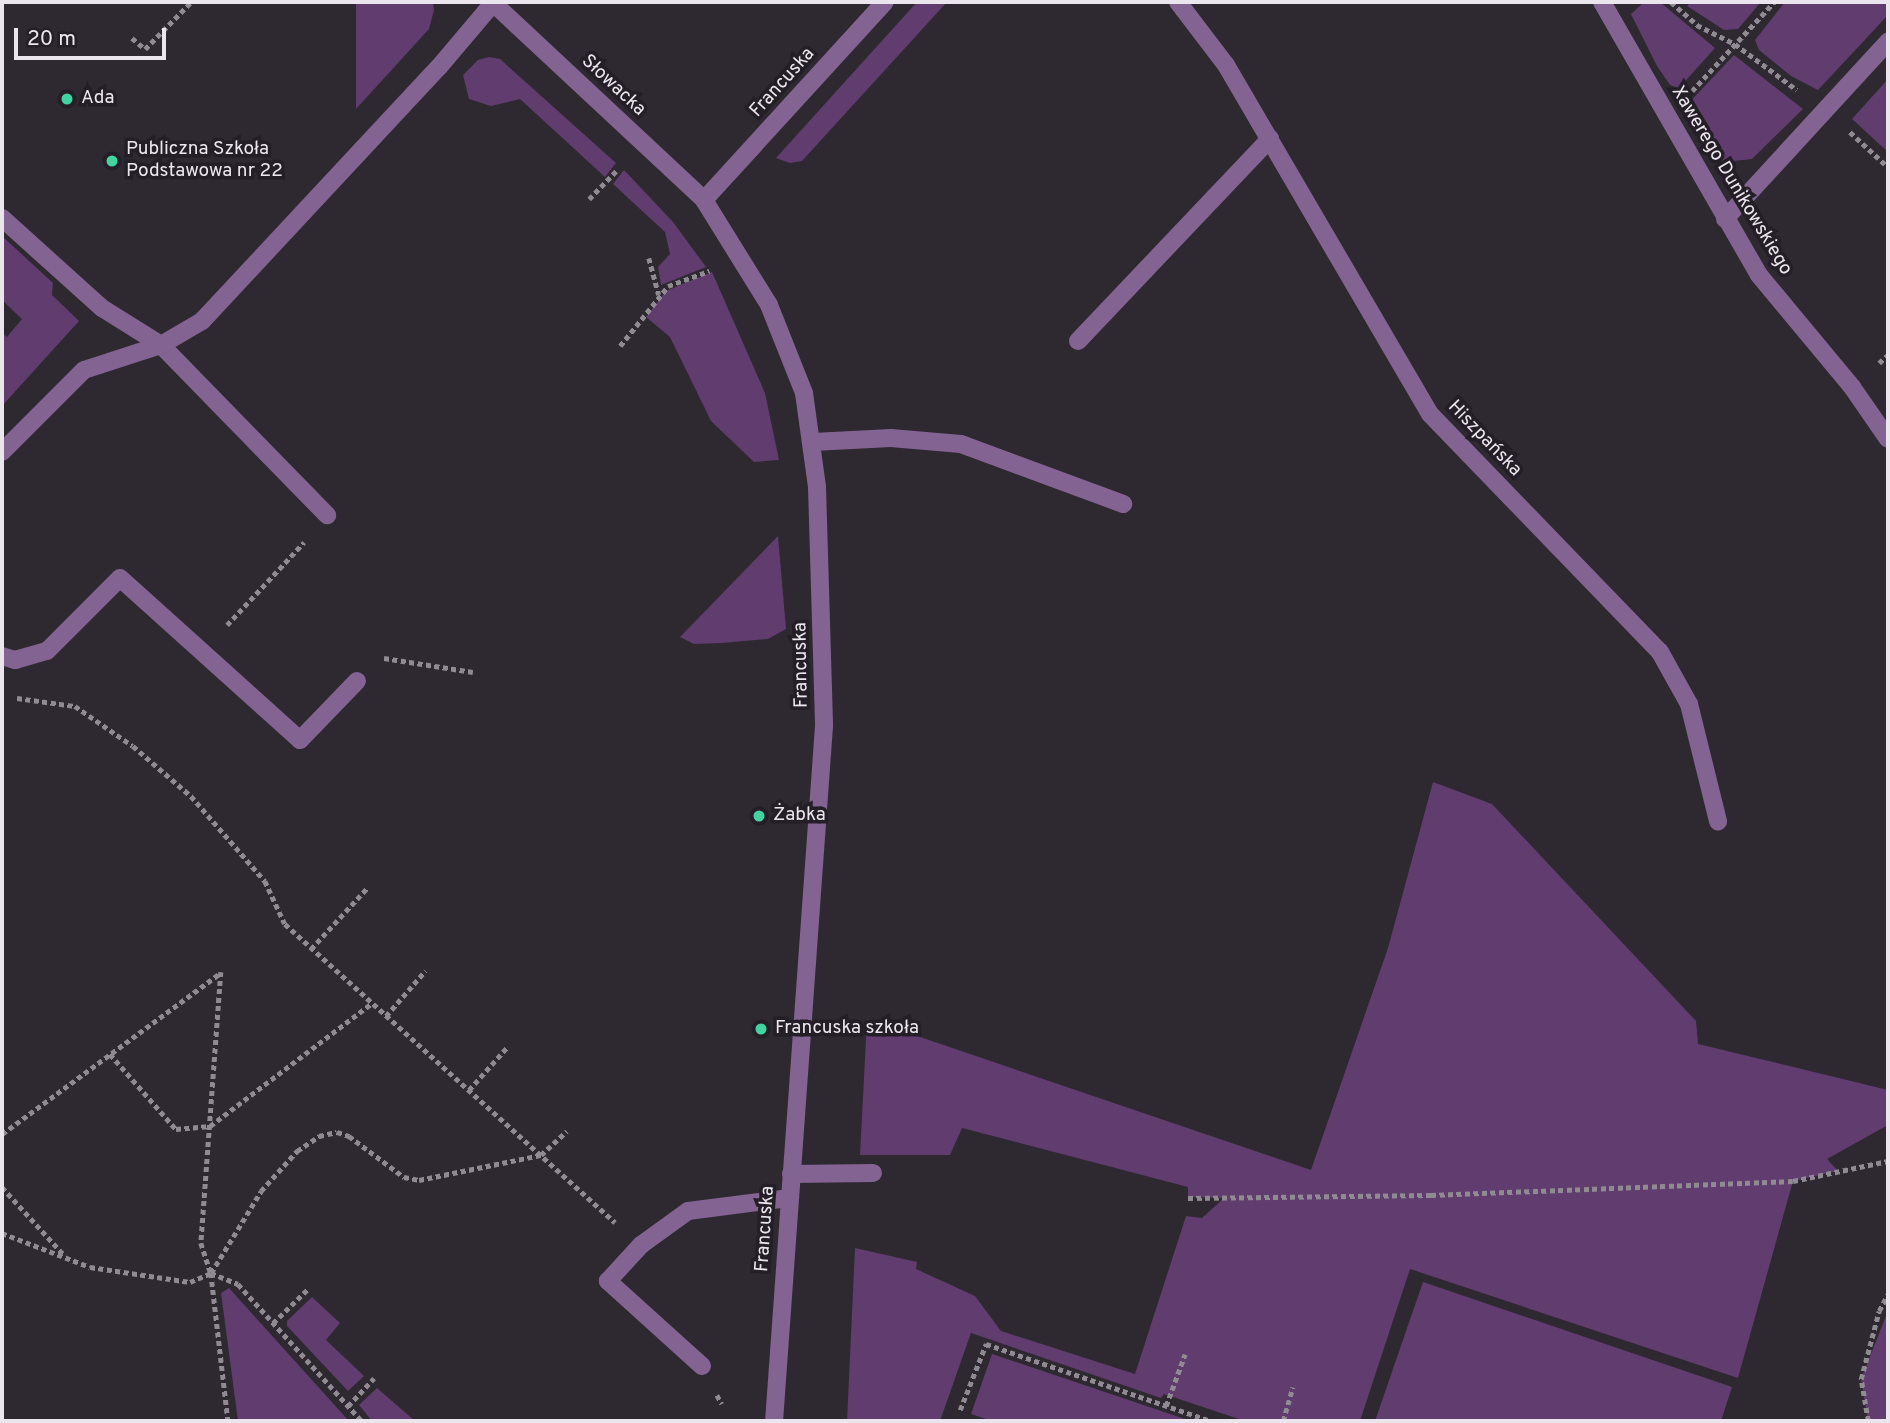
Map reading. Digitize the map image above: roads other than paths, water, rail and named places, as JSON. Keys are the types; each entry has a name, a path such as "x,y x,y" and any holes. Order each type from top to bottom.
{"street":[{"name":"Słowacka","path":"494,2 704,200"},
{"path":"2,452 84,370 161,345 202,321 494,2"},
{"name":"Francuska","path":"774,1421 824,726 813,442 804,393 769,305 704,200 885,2"},
{"name":"Hiszpańska","path":"1178,2 1226,65 1430,414 1660,652 1689,704 1718,821"},
{"name":"Xawerego Dunikowskiego","path":"1602,2 1759,275 1852,387 1888,439"},
{"path":"1725,219 1888,42"},
{"path":"1078,341 1270,139"},
{"path":"2,218 102,308 161,345 327,515"},
{"path":"813,442 891,438 961,444 1123,504"},
{"path":"2,656 15,660 47,651 120,578 300,740 357,681"},
{"path":"791,1174 873,1173"},
{"path":"702,1366 608,1281 641,1245 688,1211 790,1198"}],"place":[{"name":"Ada","path":"67,99"},
{"name":"Publiczna Szkoła Podstawowa nr 22","path":"112,161"},
{"name":"Żabka","path":"759,816"},
{"name":"Francuska szkoła","path":"761,1029"}]}
